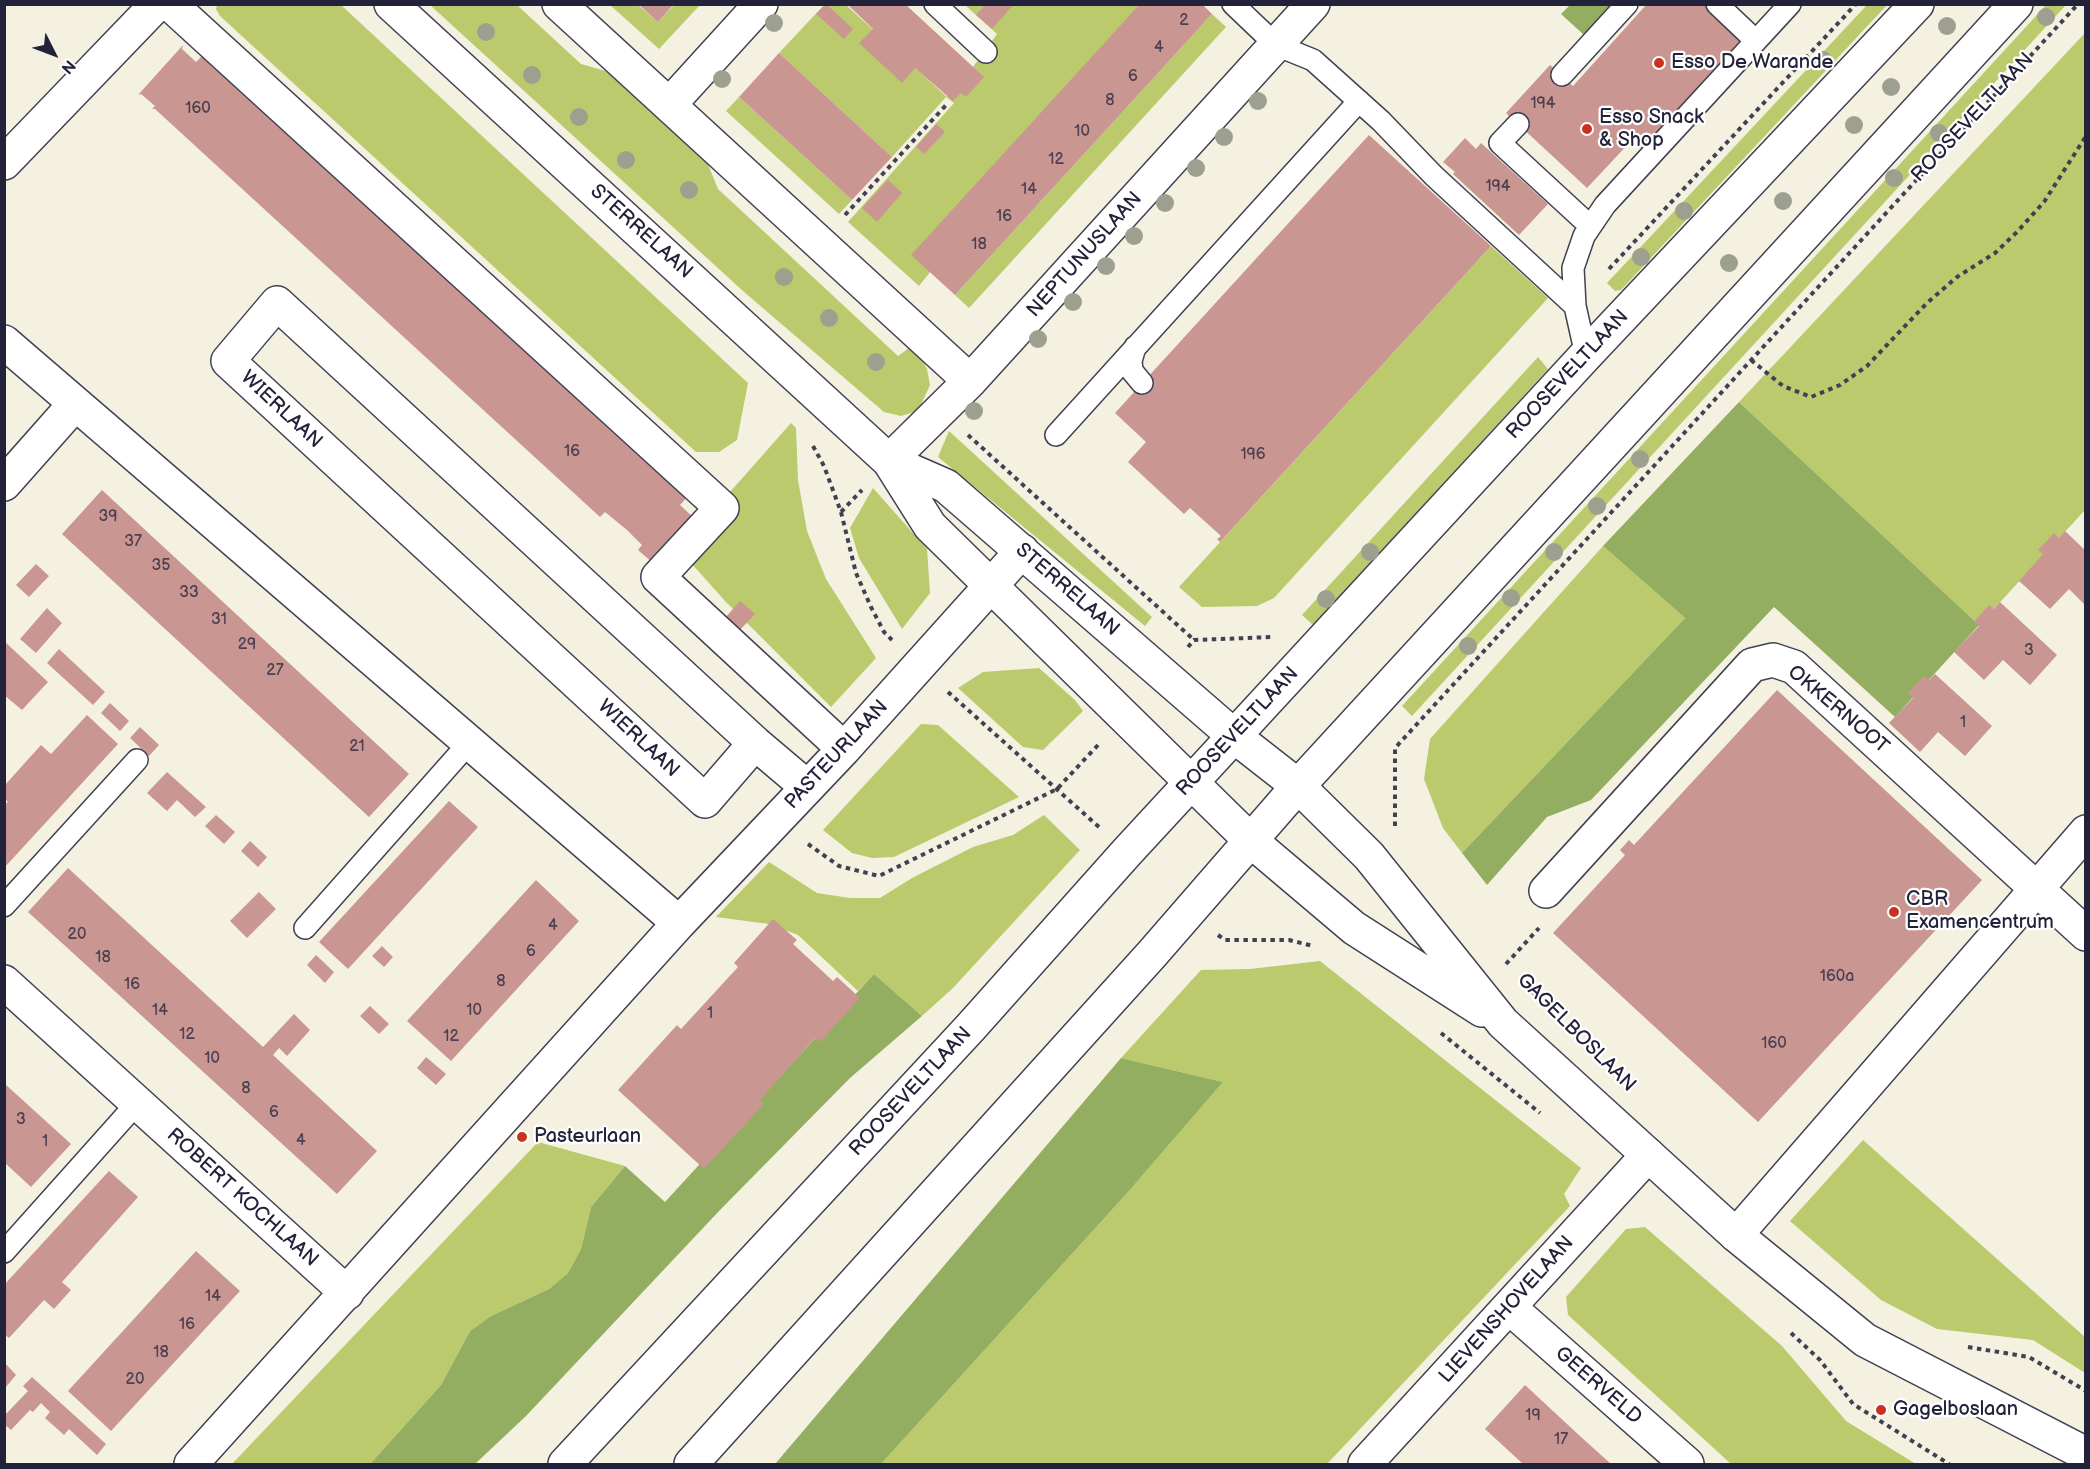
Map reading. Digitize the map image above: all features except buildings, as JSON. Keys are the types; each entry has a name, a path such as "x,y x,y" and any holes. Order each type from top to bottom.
{"street":[{"path":"4,163 157,4"},
{"path":"170,4 722,508 658,577 844,749"},
{"name":"STERRELAAN","path":"391,4 890,461 930,526 1193,781"},
{"path":"559,4 970,381"},
{"path":"669,105 761,4"},
{"name":"NEPTUNUSLAAN","path":"890,461 970,381 1313,4"},
{"name":"ROOSEVELTLAAN","path":"565,1464 970,1028 1234,736 1586,355 1917,4"},
{"path":"691,1464 1152,954 1298,786 2016,4"},
{"name":"WIERLAAN","path":"755,743 705,801 228,361 277,303 755,743 807,787"},
{"path":"4,342 74,405 679,923"},
{"path":"4,484 74,405"},
{"name":"STERRELAAN","path":"890,461 946,486 1234,736"},
{"name":"PASTEURLAAN","path":"191,1464 679,923 844,749 1022,551"},
{"name":"OKKERNOOT","path":"1546,891 1752,665 1773,660 1794,667 2037,887 2085,934"},
{"name":"GAGELBOSLAAN","path":"1234,736 1298,786 1369,856 1503,1023 1736,1234 1865,1340 2085,1454"},
{"name":"GAGELBOSLAAN","path":"1193,781 1250,840 1354,928 1503,1023"},
{"path":"1736,1234 2085,832"},
{"name":"ROBERT KOCHLAAN","path":"4,981 347,1293"},
{"name":"LIEVENSHOVELAAN","path":"1365,1464 1648,1155"},
{"name":"GEERVELD","path":"1510,1308 1687,1464"}],"lane":[{"path":"935,4 986,52"},
{"path":"1233,4 1276,45 1313,60 1575,306"},
{"path":"1562,75 1627,4"},
{"path":"1718,4 1756,41"},
{"path":"1586,355 1575,306 1573,268 1590,226 1605,205 1790,4"},
{"path":"1056,435 1359,101"},
{"path":"1518,124 1500,143 1590,226"},
{"path":"1135,347 1131,361 1132,371 1142,383"},
{"path":"305,928 469,743"},
{"path":"4,906 137,760"},
{"path":"4,1252 138,1102"}],"path":[{"name":"ROOSEVELTLAAN","path":"1369,856 1395,828 1395,748 2078,4"},
{"path":"820,243 948,103"},
{"path":"1751,360 1784,386 1811,397 1840,386 1867,366 1928,303 1957,277 1995,253 2016,233 2044,202 2084,142 2085,136"},
{"path":"941,411 1194,640"},
{"path":"775,821 839,866 879,876 1057,789 918,666 884,632 871,607 849,551 842,512 835,493 824,466 806,438"},
{"path":"1506,964 1547,920 1546,891"},
{"path":"1289,940 1325,904"},
{"name":"GAGELBOSLAAN","path":"1499,956 1560,1019"},
{"path":"1964,1347 2029,1357 2085,1391"}],"green space":[{"path":"217,5 341,5 748,383 737,440 719,452 696,452 220,16 216,9"},
{"path":"430,5 517,5 581,64 609,72 707,162 718,189 898,356 909,348 921,358 927,369 930,385 920,407 914,412 901,416 884,412 743,291"},
{"path":"610,5 638,5 658,22 674,5 700,5 659,49"},
{"path":"824,5 846,5 947,97 997,34 965,5 1140,5 919,286 848,222 954,103 946,97 892,157 779,53"},
{"path":"1570,5 1613,5 1584,35 1561,14"},
{"path":"1867,5 1887,5 1621,290 1615,291 1607,283"},
{"path":"2046,5 2066,5 1412,716 1402,706"},
{"path":"1212,14 1226,27 969,308 955,295"},
{"path":"2085,33 2085,510 1979,625 1739,402"},
{"path":"739,97 852,200 839,214 726,111"},
{"path":"1491,246 1548,298 1274,598 1257,606 1202,607 1179,587"},
{"path":"1538,357 1548,369 1313,625 1302,615"},
{"path":"1739,402 1979,625 1895,717 1774,607 1591,800 1547,817 1487,885 1462,853 1685,618 1603,546"},
{"path":"791,423 796,428 798,480 807,531 826,579 876,658 831,707 725,601 692,564 715,509"},
{"path":"949,431 1152,617 1145,626 938,457"},
{"path":"873,488 927,549 930,593 902,629 859,558 850,528"},
{"path":"1603,546 1685,618 1462,853 1443,828 1424,779 1430,739"},
{"path":"1039,668 1075,700 1083,711 1043,750 1023,747 958,688 983,672"},
{"path":"921,724 938,725 1019,797 894,857 872,858 852,853 823,830"},
{"path":"1044,815 1080,850 953,988 922,1016 874,974 858,991 798,935 769,924 716,917 769,862 817,893 850,898 880,898 912,878 973,847 1013,835"},
{"path":"1320,961 1581,1168 1564,1194 1570,1206 1327,1464 881,1464 1129,1191 1223,1082 1121,1058 1201,970 1250,969"},
{"path":"874,974 922,1016 850,1078 720,1210 526,1416 475,1464 370,1464 441,1385 470,1331 491,1316 549,1289 568,1273 581,1249 591,1207 625,1166 665,1202"},
{"path":"1121,1058 1223,1082 1129,1191 881,1464 775,1464"},
{"path":"1863,1140 2085,1337 2085,1373 2033,1340 1937,1329 1881,1300 1790,1221"},
{"path":"538,1142 625,1166 591,1207 581,1249 568,1273 549,1289 491,1316 470,1331 441,1385 370,1464 232,1464"},
{"path":"1645,1227 1782,1346 1846,1421 1916,1464 1731,1464 1568,1315 1566,1297 1626,1229"}],"place":[{"name":"Esso De Warande","path":"1659,63"},
{"name":"Esso Snack & Shop","path":"1587,129"},
{"name":"CBR Examencentrum","path":"1894,912"},
{"name":"Pasteurlaan","path":"522,1137"},
{"name":"Gagelboslaan","path":"1881,1410"}]}
